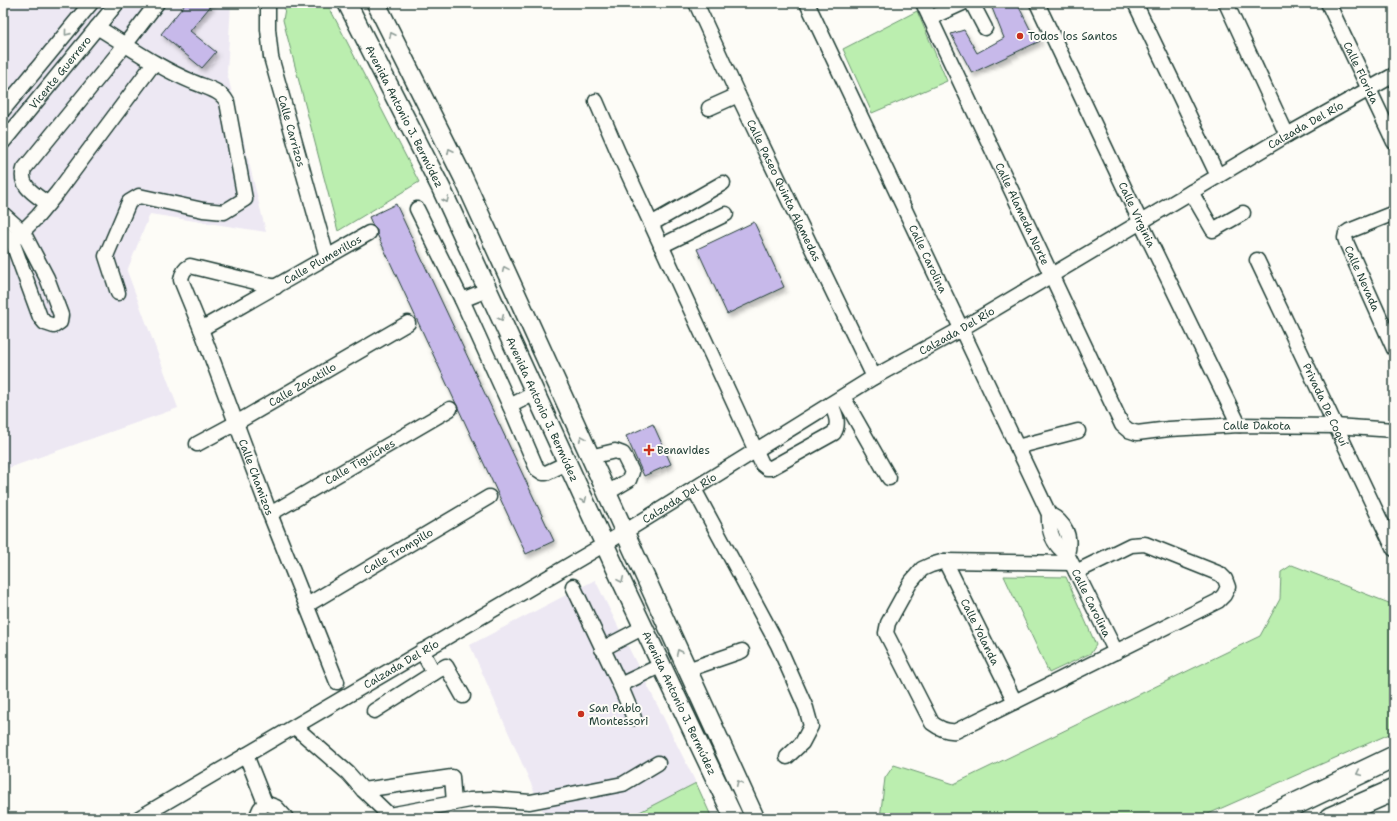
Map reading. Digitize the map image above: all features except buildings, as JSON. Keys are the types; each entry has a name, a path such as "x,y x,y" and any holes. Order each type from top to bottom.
{"highway":[{"path":"1266,818 1394,757"},
{"path":"1330,818 1394,790"}],"main road":[{"name":"Avenida Antonio J. Bermúdez","path":"347,3 440,188 604,544 734,818"},
{"name":"Avenida Antonio J. Bermúdez","path":"376,3 463,177 755,818"}],"street":[{"name":"Vicente Guerrero","path":"3,110 92,3"},
{"name":"Vicente Guerrero","path":"3,142 116,3"},
{"path":"48,204 25,186 22,181 24,169 157,3"},
{"name":"Calle Carrizos","path":"268,3 268,29 271,57 327,257"},
{"name":"Calle Paseo Quinta Alamedas","path":"696,3 738,95 874,376"},
{"name":"Calle Carolina","path":"807,3 1049,514 1060,521 1064,526 1069,538 1071,563 1116,652"},
{"name":"Calle Alameda Norte","path":"922,3 1122,426"},
{"path":"930,18 963,3"},
{"path":"972,3 985,28"},
{"name":"Calle Virginia","path":"1037,3 1140,221 1239,425"},
{"path":"1135,3 1218,176"},
{"path":"1226,3 1287,135"},
{"name":"Calle Florida","path":"1328,3 1394,142"},
{"path":"97,27 154,63 176,75 222,95 225,98 245,199 224,212 203,210 139,196 129,202 106,256 118,293"},
{"path":"13,235 48,204 154,63"},
{"name":"Calzada Del Río","path":"141,817 160,812 246,755 624,532 874,376 961,329 1140,221 1287,135 1394,75"},
{"path":"710,108 738,95"},
{"path":"596,101 762,464 767,468 771,468 834,433 837,425 837,400"},
{"path":"651,224 723,183"},
{"path":"1191,192 1213,230 1243,213"},
{"path":"417,209 462,300 537,469 543,473 546,473 567,463"},
{"name":"Calle Nevada","path":"1394,213 1349,231 1345,235 1346,242 1394,349"},
{"path":"3,214 13,235 40,317 45,323 54,326 60,322 61,316 47,278 13,235"},
{"path":"661,246 726,214"},
{"name":"Calle Plumerillos","path":"201,329 369,233"},
{"name":"Privada De Coquí","path":"1256,260 1394,549"},
{"name":"Calle Plumerillos","path":"183,271 190,266 276,287"},
{"name":"Calle Chamizos","path":"183,271 181,280 201,329 270,514 337,682"},
{"path":"462,300 488,290"},
{"name":"Calle Zacatillo","path":"196,444 236,423 408,323"},
{"path":"510,406 535,394"},
{"path":"837,400 889,478"},
{"name":"Calle Tiguiches","path":"270,514 450,409"},
{"name":"Calle Dakota","path":"1122,426 1137,433 1170,429 1239,425 1336,426 1394,430"},
{"path":"1017,447 1078,430"},
{"path":"590,457 615,451 623,454 632,472 629,480 607,493"},
{"path":"694,489 778,645 806,708 811,726 802,743 787,757"},
{"name":"Calle Trompillo","path":"307,606 489,497"},
{"path":"1139,543 1145,544 1220,574 1225,579 1228,588 1221,599 956,731 949,732 932,723 886,636 888,623 916,575 922,569 945,561 1071,563 1139,543"},
{"name":"Calle Yolanda","path":"945,561 1015,702"},
{"path":"573,586 634,718"},
{"path":"602,649 644,627"},
{"path":"422,651 434,673"},
{"path":"687,670 742,651"},
{"path":"620,685 662,665"},
{"path":"374,711 446,666 463,696"},
{"path":"295,727 348,773 389,817 470,800 492,799 530,802 623,784 658,763"},
{"path":"246,755 265,803 276,807 286,818"},
{"path":"363,790 452,777 454,803"},
{"path":"256,818 260,809 265,803"}],"shaded area":[{"path":"3,3 231,3 227,73 266,232 150,214 127,271 178,408 3,470"},
{"name":"San Pablo Montessori","path":"595,580 696,783 628,818 546,818 470,645"}],"green space":[{"path":"286,3 327,3 419,182 338,231 283,20"},
{"path":"917,11 947,81 872,113 843,49"},
{"path":"1292,565 1394,605 1394,732 1199,818 880,818 885,778 894,765 954,784 1260,636 1280,599 1281,572"},
{"path":"1004,576 1066,577 1096,645 1091,653 1049,673"},
{"path":"696,783 712,818 628,818"}],"place":[{"name":"Todos los Santos","path":"1020,36"},
{"name":"Benavides","path":"649,450"},
{"name":"San Pablo Montessori","path":"581,714"}]}
